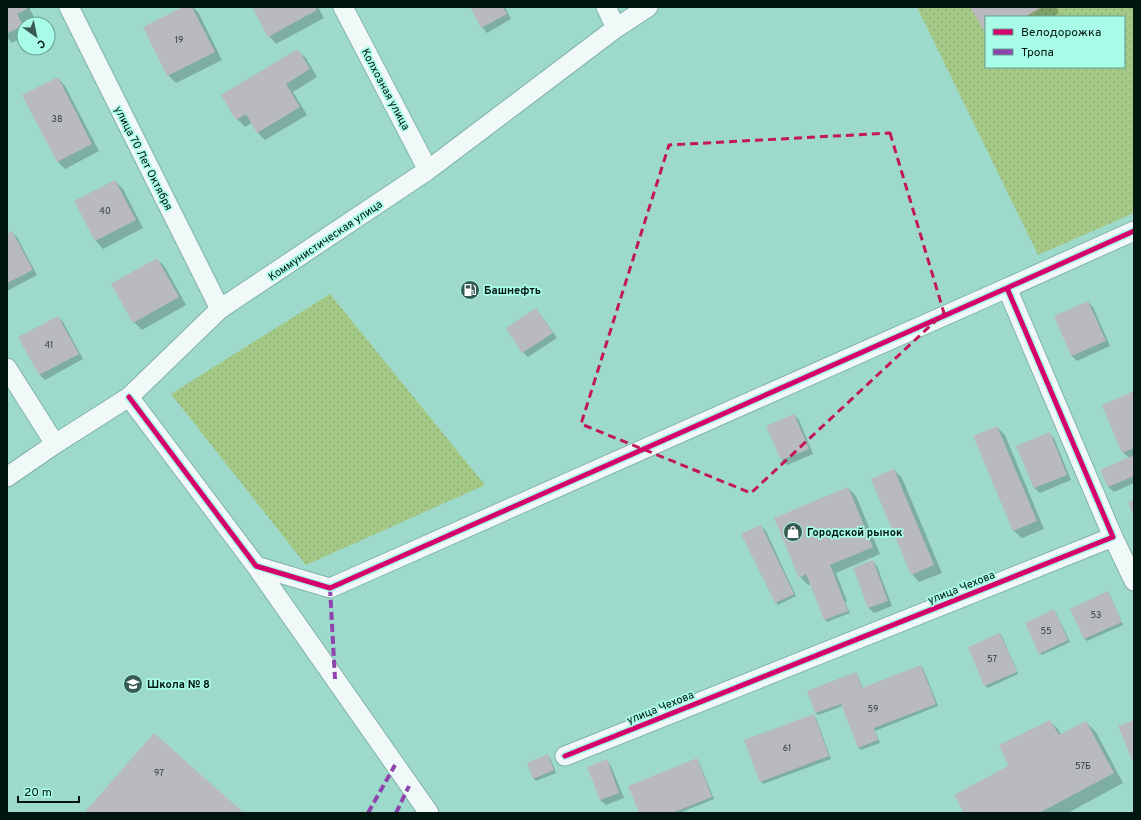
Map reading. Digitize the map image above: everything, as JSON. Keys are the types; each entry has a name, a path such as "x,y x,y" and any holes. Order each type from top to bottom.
{"street":[{"name":"улица 70 Лет Октября","path":"69,7 220,310"},
{"name":"Колхозная улица","path":"343,7 428,170"},
{"path":"606,7 616,28"},
{"name":"Коммунистическая улица","path":"7,477 55,444 129,397 220,310 428,170 616,28 648,7"},
{"path":"256,566 330,588 1134,231"},
{"path":"1007,288 1113,537 1134,581"},
{"path":"7,368 55,444"},
{"path":"129,397 256,566 429,813"},
{"name":"улица Чехова","path":"565,756 1113,537"}],"highlighted area":[{"path":"890,133 944,313 751,493 581,424 669,145"}],"green space":[{"path":"917,7 1134,7 1134,213 1038,255"},
{"path":"330,294 485,485 306,565 171,394"}],"building":[{"path":"7,7 26,7 27,9 16,16 16,29 7,34"},
{"path":"183,7 192,7 215,52 167,76 143,27"},
{"path":"252,7 315,7 317,10 268,37"},
{"path":"470,7 503,7 507,14 481,28"},
{"path":"970,7 1042,7 1027,16 985,16 985,32"},
{"path":"298,49 310,69 286,84 300,107 257,133 246,114 236,120 221,95"},
{"path":"58,77 92,144 57,162 22,95"},
{"path":"115,180 136,220 95,241 74,201"},
{"path":"12,231 33,270 7,283 7,234"},
{"path":"157,258 179,297 133,323 111,284"},
{"path":"1088,301 1106,341 1071,356 1054,316"},
{"path":"536,308 553,333 522,353 506,328"},
{"path":"58,316 79,354 39,375 18,337"},
{"path":"1134,391 1134,448 1122,453 1102,405"},
{"path":"794,414 809,449 781,460 766,426"},
{"path":"997,426 1037,521 1013,531 973,436"},
{"path":"1050,432 1067,475 1034,488 1016,446"},
{"path":"1134,455 1134,476 1108,487 1100,470"},
{"path":"894,469 934,565 911,575 871,479"},
{"path":"848,487 873,547 830,565 848,611 824,620 806,574 799,578 774,518"},
{"path":"1134,500 1134,518 1128,502"},
{"path":"761,525 794,594 775,603 741,534"},
{"path":"873,560 888,601 868,608 853,568"},
{"path":"1108,591 1122,622 1084,639 1070,609"},
{"path":"1054,609 1068,640 1039,654 1025,623"},
{"path":"1000,633 1017,672 984,686 968,647"},
{"path":"921,665 936,704 874,728 878,740 858,748 841,704 815,713 807,691 856,672 862,688"},
{"path":"814,714 829,756 760,782 744,740"},
{"path":"1050,720 1059,735 1086,721 1114,773 1039,813 964,813 954,795 1008,766 999,745"},
{"path":"1134,720 1134,764 1118,726"},
{"path":"154,733 244,813 84,813"},
{"path":"548,754 554,770 533,779 527,763"},
{"path":"697,758 712,797 672,813 639,813 628,786"},
{"path":"607,759 619,793 600,800 587,767"}],"marked path":[{"path":"330,588 335,679"},
{"path":"368,813 395,765"},
{"path":"396,813 409,786"}],"cycle path":[{"path":"129,397 256,566 330,588 1134,231"},
{"path":"565,756 1113,537 1007,288"}],"place":[{"name":"Башнефть","path":"470,290"},
{"name":"Городской рынок","path":"793,532"},
{"name":"Школа № 8","path":"133,684"}]}
